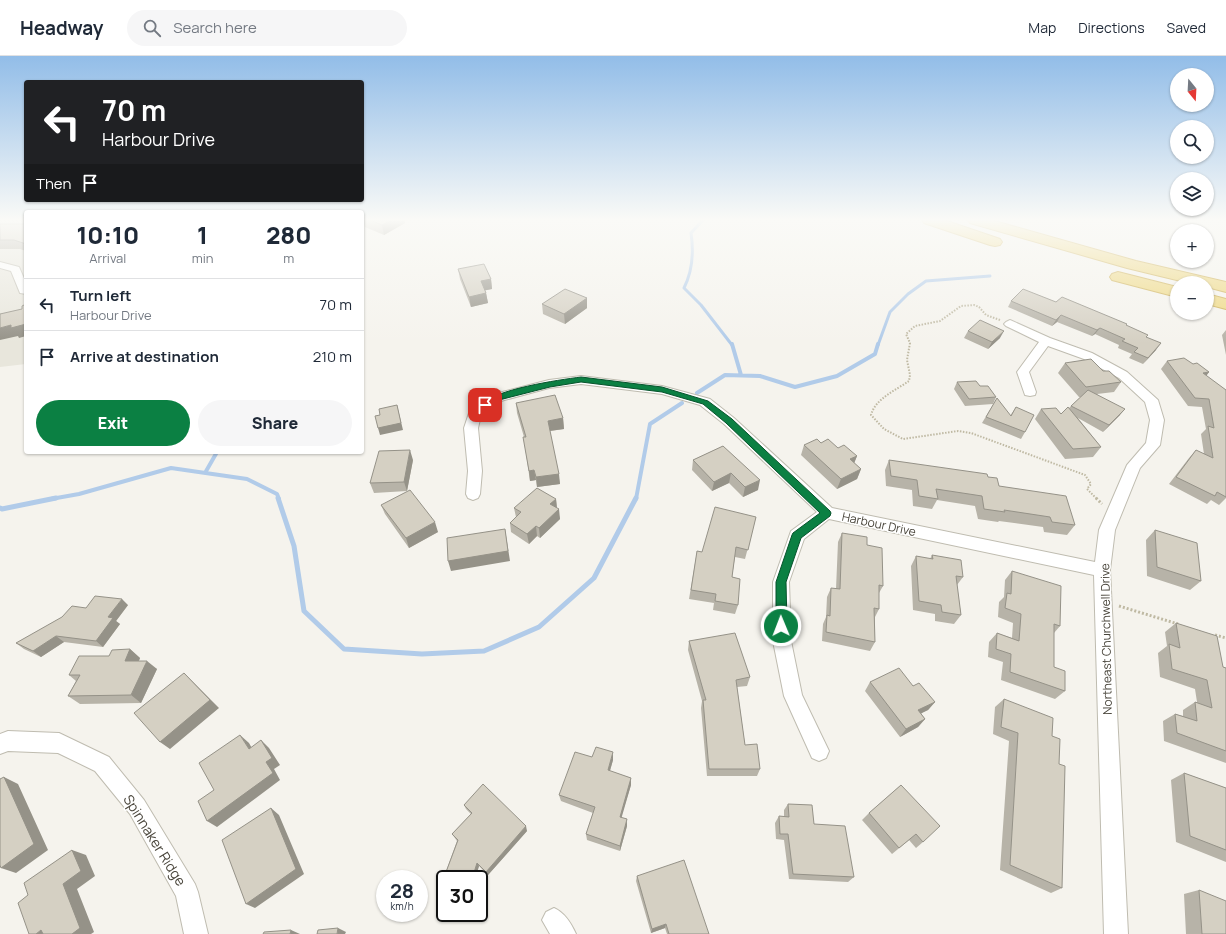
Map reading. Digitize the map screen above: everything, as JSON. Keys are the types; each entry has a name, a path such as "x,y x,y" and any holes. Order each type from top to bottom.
{"highway":[{"path":"1115,261 1226,287"},
{"path":"1102,273 1170,290"},
{"path":"1214,301 1226,304"}],"street":[{"path":"0,265 15,269 24,291"},
{"name":"Northeast Churchwell Drive","path":"1010,324 1046,341 1088,356 1123,375 1152,400 1157,420 1153,445 1134,465 1107,530 1102,570 1116,934"},
{"path":"1030,392 1023,372 1046,341"},
{"name":"Harbour Drive","path":"473,494 475,471 471,428 475,413 496,398 550,384 581,380 662,390 705,402 729,421 826,513 1102,570"},
{"path":"819,750 793,696 782,641 781,582 796,535 826,513"},
{"name":"Spinnaker Ridge","path":"0,744 8,741 58,743 102,764 137,806 187,892 196,934"}],"path":[{"path":"1010,324 986,315 979,307 966,305 955,308 940,321 912,328 906,334 910,343 907,360 910,375 908,381 881,400 872,411 871,415 884,428 903,439 958,431 971,433 1085,474 1091,484 1087,489 1114,513"},
{"path":"1103,601 1182,625"},
{"path":"1212,634 1226,638"}],"shaded area":[{"path":"0,261 24,261 24,364 0,367"}],"building":[{"path":"484,264 491,279 481,281 486,293 469,297 458,269"},
{"path":"565,289 587,298 564,314 542,304"},
{"path":"1023,289 1056,302 1062,297 1127,324 1126,325 1148,335 1146,337 1161,343 1148,358 1134,352 1138,348 1122,341 1125,339 1100,328 1097,330 1061,315 1056,320 1011,301"},
{"path":"24,305 24,325 11,328 11,325 0,328 0,314 22,309 22,306"},
{"path":"980,320 1004,331 992,342 968,331"},
{"path":"1184,358 1193,364 1197,363 1209,372 1203,373 1226,390 1226,497 1217,492 1215,496 1176,477 1196,450 1213,458 1208,426 1214,428 1209,399 1195,398 1167,361"},
{"path":"1091,359 1103,371 1109,371 1121,382 1086,387 1065,363"},
{"path":"976,381 980,386 988,386 996,397 969,399 957,382"},
{"path":"1088,390 1125,409 1109,425 1071,406"},
{"path":"555,395 563,418 548,421 559,474 536,477 534,470 529,471 523,437 526,437 516,403"},
{"path":"997,398 1011,416 1016,407 1034,415 1025,432 986,417"},
{"path":"397,405 401,423 378,428 375,416 380,415 379,409"},
{"path":"1068,407 1101,447 1073,449 1041,409 1056,408 1061,414"},
{"path":"817,439 821,443 828,439 838,448 844,445 857,456 850,459 861,469 841,479 804,445"},
{"path":"723,446 760,480 745,487 731,473 714,482 693,460"},
{"path":"410,450 404,482 370,483 379,451"},
{"path":"889,460 987,474 988,477 997,478 999,486 1066,496 1075,525 1052,522 1050,517 1004,510 1005,512 984,509 982,496 936,489 938,499 919,496 917,480 891,476"},
{"path":"537,488 556,499 550,504 559,509 539,528 536,526 527,534 510,523 521,512 514,508"},
{"path":"410,490 435,522 406,538 381,505"},
{"path":"715,507 756,517 748,550 736,547 732,577 740,579 738,605 715,601 716,594 691,590 697,551 702,552"},
{"path":"505,529 508,551 448,561 447,538"},
{"path":"1155,530 1197,543 1201,581 1157,567"},
{"path":"842,533 867,537 867,545 882,548 883,586 879,585 879,609 874,608 875,642 826,632 827,615 830,616 831,588 840,589"},
{"path":"932,555 961,560 963,577 956,576 961,615 942,612 941,605 919,601 916,556 933,559"},
{"path":"1012,571 1061,586 1060,626 1054,624 1054,667 1065,671 1065,691 1010,672 1011,654 996,649 997,633 1019,641 1021,614 1005,608 1007,593 1011,594"},
{"path":"95,596 122,599 108,617 113,618 96,641 56,636 33,651 16,643 62,617 72,606 86,608"},
{"path":"1176,623 1217,636 1223,667 1226,668 1226,751 1177,733 1175,714 1197,721 1195,702 1212,708 1207,680 1172,669 1169,644 1180,648"},
{"path":"735,633 750,677 736,680 745,745 757,744 760,769 709,769 703,700 706,700 689,641"},
{"path":"130,649 125,661 147,661 131,695 68,696 80,675 69,675 79,656 109,656 112,650"},
{"path":"899,668 913,686 919,683 935,702 918,710 925,719 906,729 870,682"},
{"path":"184,673 210,700 160,742 134,713"},
{"path":"1004,699 1053,718 1052,736 1060,739 1059,764 1065,766 1062,888 1010,865 1018,733 1001,727"},
{"path":"240,735 249,749 261,740 272,758 266,762 273,773 207,821 198,801 214,790 199,763"},
{"path":"596,747 613,752 608,770 631,778 620,817 627,819 620,846 586,834 595,807 559,795 575,752 592,757"},
{"path":"1184,773 1226,788 1226,850 1190,836"},
{"path":"4,777 34,844 1,868 0,779"},
{"path":"483,784 526,826 488,870 484,870 477,863 475,870 447,870 458,840 452,834 472,813 464,805"},
{"path":"901,785 940,826 923,842 916,834 899,848 869,813"},
{"path":"788,804 812,805 814,824 845,826 854,877 793,874 788,834 780,834 779,816 789,817"},
{"path":"271,808 296,869 246,904 222,840"},
{"path":"72,850 81,871 63,884 80,928 72,934 43,934 41,930 36,934 29,934 18,903 28,895 24,883"},
{"path":"684,860 709,934 669,934 666,924 652,929 637,876"},
{"path":"1199,890 1226,901 1226,934 1202,934"},
{"path":"338,928 337,934 317,934 318,930"},
{"path":"291,930 290,934 263,934 264,932"}],"waterway":[{"path":"692,261 684,288 701,305 732,345"},
{"path":"878,345 890,312 908,294 926,281 990,276"},
{"path":"732,344 741,375"},
{"path":"697,393 725,375 760,376 795,387 837,376 875,354 878,344"},
{"path":"636,499 650,424 682,403"},
{"path":"205,473 216,454"},
{"path":"52,499 79,494 171,468 205,473"},
{"path":"205,473 247,479 277,494 279,499"},
{"path":"52,499 56,498"},
{"path":"278,498 294,546 304,611 344,649 422,654 484,651 539,627 594,578 636,498"},
{"path":"0,508 2,509 52,499"}],"route":[{"path":"485,405 496,398 550,384 581,380 662,390 705,402 729,421 826,513 796,535 781,582 781,626"}]}
